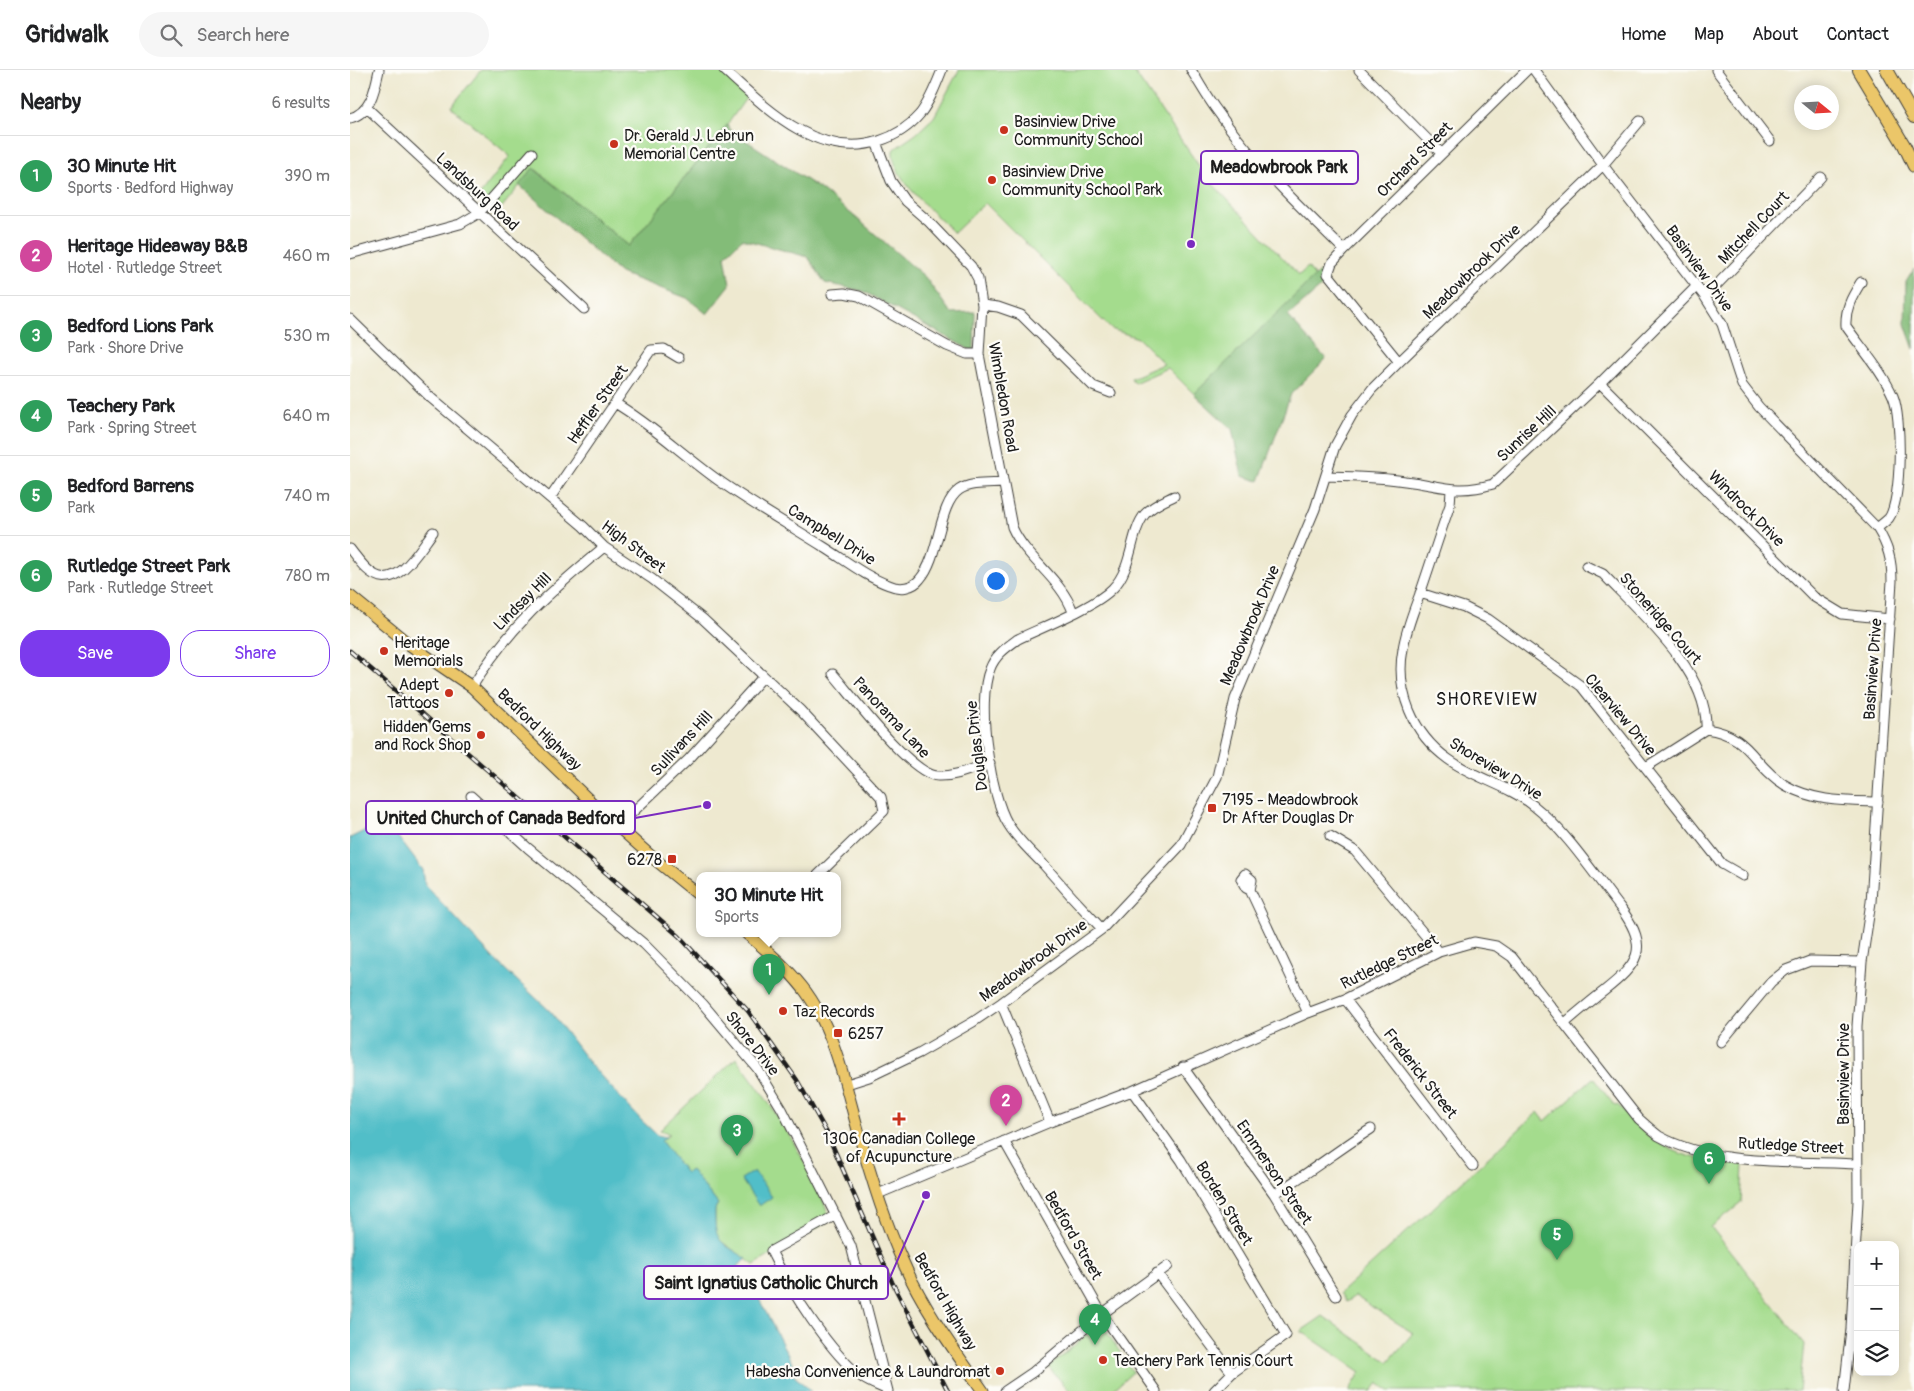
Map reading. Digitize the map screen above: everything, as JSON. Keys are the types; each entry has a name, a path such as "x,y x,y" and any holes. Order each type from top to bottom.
{"highway":[{"path":"1859,70 1904,145 1914,166"},
{"path":"1887,70 1914,117"}],"main road":[{"name":"Bedford Highway","path":"350,596 410,645 472,687 618,826 696,893"},
{"name":"Bedford Highway","path":"754,937 807,993 830,1039 847,1084 858,1132 903,1263 949,1342 983,1391"}],"street":[{"path":"350,118 358,117 367,108 379,70"},
{"path":"724,70 761,103 809,136 835,145 859,146 876,142 910,126 928,100 942,70"},
{"path":"1191,70 1218,112 1246,148 1280,187 1344,250"},
{"path":"1359,70 1440,153"},
{"name":"Orchard Street","path":"1399,362 1328,274 1332,263 1440,153 1527,70"},
{"name":"Basinview Drive","path":"1534,70 1603,165 1705,297 1722,324 1742,385 1759,407 1878,528 1888,547 1892,563 1878,802 1857,1026 1858,1164 1854,1277 1844,1391"},
{"path":"1716,70 1770,141"},
{"name":"Landsburg Road","path":"367,108 584,309"},
{"name":"Meadowbrook Drive","path":"847,1084 868,1077 919,1053 973,1022 1001,1003 1102,929 1181,845 1217,777 1235,699 1247,666 1327,476 1335,446 1352,415 1372,388 1603,165 1640,121"},
{"name":"Wimbledon Road","path":"876,142 891,181 905,201 928,221 971,266 978,279 982,305 978,337 979,354 1012,526 1019,543 1068,599 1073,612"},
{"path":"350,254 460,224 479,212 532,153"},
{"name":"Mitchell Court","path":"1705,297 1821,177"},
{"path":"1861,282 1850,301 1845,316 1846,326 1886,383 1894,399 1900,432 1897,483 1893,507 1889,517 1878,528"},
{"name":"Sunrise Hill","path":"1327,476 1402,480 1451,490 1468,490 1492,484 1600,383 1697,286"},
{"path":"832,294 844,293 859,296 947,346 967,354 979,354"},
{"path":"982,305 998,307 1021,316 1093,386 1111,393"},
{"name":"High Street","path":"350,319 431,398 550,498 604,547 652,579 703,619 836,746 881,797 884,810 822,872"},
{"name":"Heffler Street","path":"550,498 651,350 664,349 679,358"},
{"name":"Windrock Drive","path":"1600,383 1814,597 1842,614 1890,619"},
{"name":"Campbell Drive","path":"615,403 638,416 719,481 889,586 902,588 916,584 928,570 945,512 952,498 960,489 976,484 1003,483"},
{"name":"Shoreview Drive","path":"1451,490 1450,504 1402,650 1401,672 1407,706 1413,721 1433,747 1448,759 1466,770 1522,797 1550,821 1631,922 1636,937 1638,949 1634,963 1624,975 1564,1023"},
{"name":"Douglas Drive","path":"1102,929 1009,825 999,809 990,762 984,697 990,667 998,655 1018,639 1097,601 1114,588 1130,557 1139,525 1145,515 1157,504 1174,496"},
{"path":"350,550 375,575 386,578 399,574 433,532"},
{"name":"Lindsay Hill","path":"472,687 486,663 511,631 557,586 604,547"},
{"name":"Stoneridge Court","path":"1586,566 1603,574 1681,660 1696,681 1704,700 1707,712 1706,729"},
{"name":"Clearview Drive","path":"1420,593 1464,607 1488,619 1581,686 1722,864 1742,876"},
{"name":"Panorama Lane","path":"833,674 901,752 924,773 948,776 990,762"},
{"name":"Sullivans Hill","path":"618,826 665,784 763,677"},
{"path":"1646,767 1706,729 1734,736 1775,778 1798,792 1818,798 1878,802"},
{"name":"Shore Drive","path":"471,796 528,848 644,944 703,1004 757,1068 777,1100 851,1246 887,1390"},
{"path":"1330,836 1355,851 1438,952"},
{"path":"1250,890 1308,1013"},
{"name":"Rutledge Street","path":"878,1194 1050,1122 1132,1091 1308,1013 1345,1000 1438,952 1474,942 1496,946 1512,957 1639,1119 1657,1134 1674,1144 1714,1156 1858,1164"},
{"path":"1721,1042 1771,982 1786,970 1810,961 1862,962"},
{"name":"Frederick Street","path":"1345,1000 1473,1166"},
{"path":"1001,1003 1050,1122"},
{"name":"Emmerson Street","path":"1184,1067 1274,1194 1336,1296"},
{"name":"Borden Street","path":"1132,1091 1181,1160 1286,1335 1232,1373"},
{"path":"1274,1194 1308,1175 1326,1158 1371,1129"},
{"name":"Bedford Street","path":"1004,1141 1102,1314 1156,1391"},
{"path":"836,1215 771,1252 802,1306 842,1358 863,1378 887,1390"},
{"path":"1005,1391 1033,1372 1102,1314 1168,1266"},
{"path":"1158,1273 1232,1373 1214,1391"}],"green space":[{"path":"481,70 722,70 749,94 727,125 629,246 534,168 498,212 478,197 510,156 451,107"},
{"path":"959,70 1124,70 1128,72 1133,70 1208,179 1299,275 1308,267 1315,277 1194,394 1168,368 1134,383 1131,378 1164,364 1138,338 1111,329 985,203 954,233 906,184 899,172 894,161 893,150 916,134 934,117"},
{"path":"727,125 730,130 820,189 854,216 925,277 951,313 975,312 974,352 863,291 825,283 808,257 742,239 725,256 730,285 707,314 687,298 620,273 519,185 533,168 629,246"},
{"path":"1914,269 1914,349 1905,324 1906,282"},
{"path":"1319,272 1328,281 1288,316 1326,359 1291,394 1259,481 1242,476 1232,429 1194,394"},
{"path":"736,1058 790,1136 812,1177 831,1220 754,1265 718,1239 715,1234 715,1209 718,1204 691,1170 686,1174 661,1141 670,1134 660,1130"},
{"path":"1593,1078 1615,1106 1618,1105 1645,1133 1659,1143 1688,1156 1705,1160 1743,1164 1741,1203 1711,1227 1804,1344 1799,1391 1389,1391 1378,1383 1372,1391 1349,1391 1361,1372 1301,1331 1323,1316 1388,1362 1413,1333 1355,1296 1346,1302 1340,1293 1538,1112 1545,1121"},
{"path":"1101,1323 1133,1372 1112,1391 1070,1391 1048,1367"}],"water":[{"path":"388,824 423,870 425,885 494,959 551,1012 590,1064 641,1120 657,1135 666,1137 661,1141 686,1173 691,1170 718,1204 715,1209 717,1234 724,1244 747,1259 733,1270 740,1281 756,1293 792,1363 790,1372 811,1391 350,1391 350,838 368,829"},
{"path":"754,1171 772,1197 759,1206 741,1179"}],"railway":[{"path":"350,651 679,936 748,1011 797,1080 827,1133 892,1282 948,1391"}],"place":[{"name":"Basinview Drive Community School","path":"1004,130"},
{"name":"Dr. Gerald J. Lebrun Memorial Centre","path":"614,144"},
{"name":"Basinview Drive Community School Park","path":"992,180"},
{"name":"Meadowbrook Park","path":"1191,244"},
{"name":"Heritage Memorials","path":"384,651"},
{"name":"Adept Tattoos","path":"449,693"},
{"name":"Hidden Gems and Rock Shop","path":"481,735"},
{"name":"United Church of Canada Bedford","path":"707,805"},
{"name":"7195 - Meadowbrook Dr After Douglas Dr","path":"1212,808"},
{"name":"6278","path":"672,859"},
{"name":"30 Minute Hit","path":"769,995"},
{"name":"Taz Records","path":"783,1011"},
{"name":"6257","path":"838,1033"},
{"name":"1306 Canadian College of Acupuncture","path":"899,1119"},
{"name":"Heritage Hideaway B&B","path":"1006,1126"},
{"name":"Bedford Lions Park","path":"737,1156"},
{"name":"Rutledge Street Park","path":"1709,1184"},
{"name":"Saint Ignatius Catholic Church","path":"926,1195"},
{"name":"Bedford Barrens","path":"1557,1260"},
{"name":"Teachery Park","path":"1095,1345"},
{"name":"Teachery Park Tennis Court","path":"1103,1360"},
{"name":"Habesha Convenience & Laundromat","path":"1000,1371"}],"district":[{"name":"SHOREVIEW","path":"1487,699"}]}
